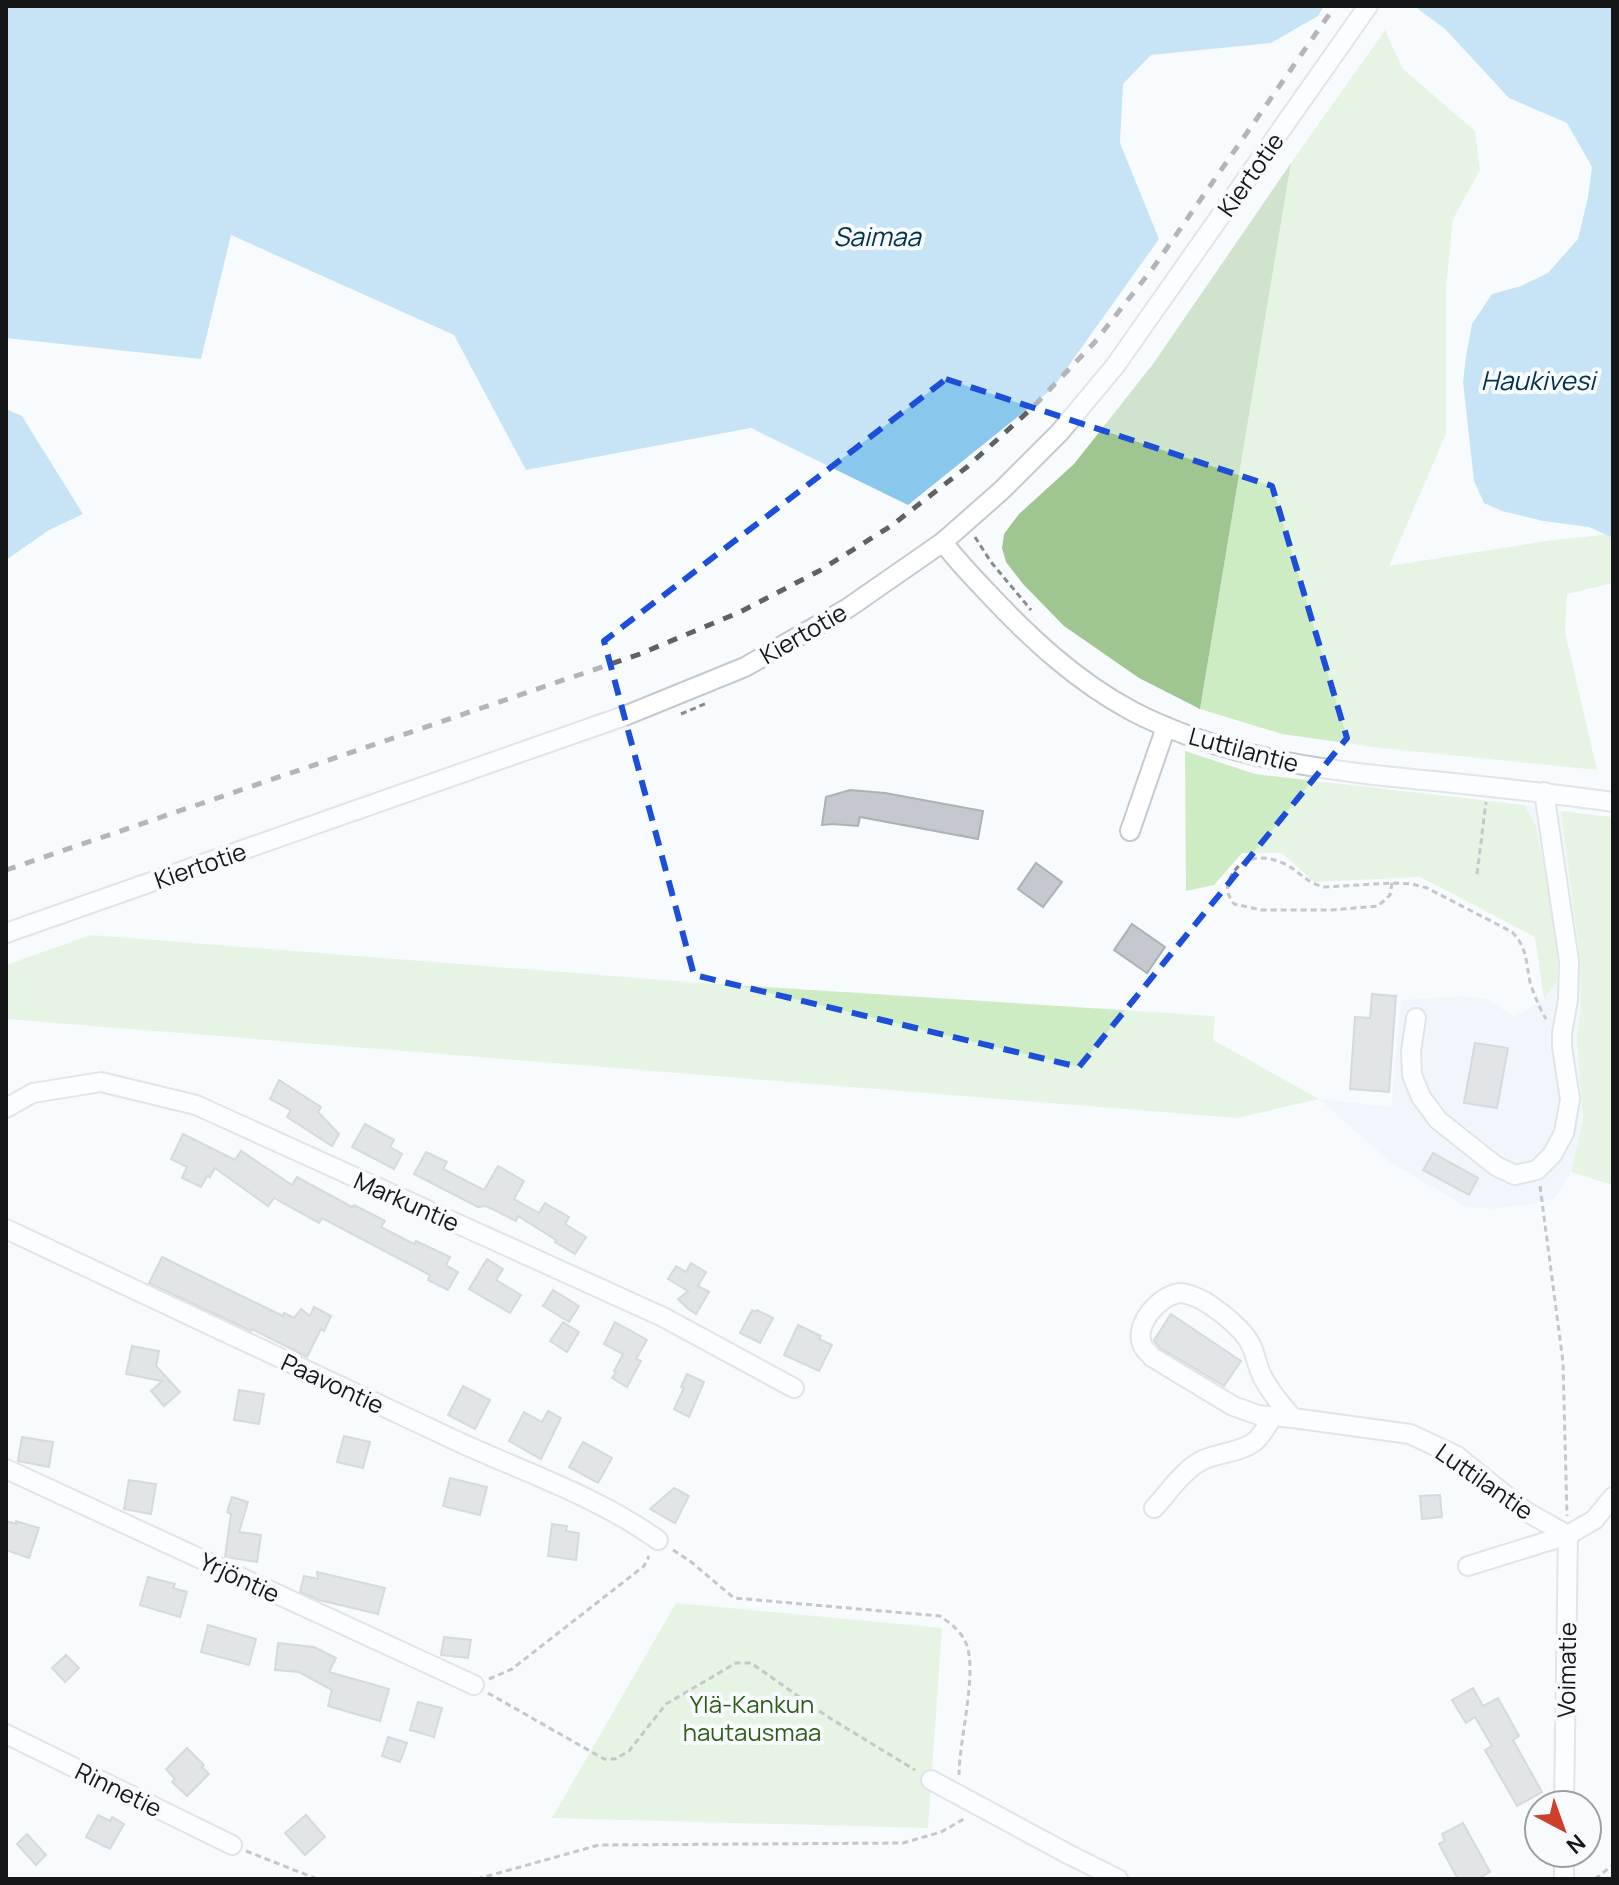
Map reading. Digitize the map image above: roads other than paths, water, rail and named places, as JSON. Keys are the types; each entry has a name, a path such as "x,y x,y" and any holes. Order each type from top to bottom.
{"street":[{"name":"Kiertotie","path":"6,933 627,715 745,667 948,549 1060,432 1115,366 1368,6"},
{"name":"Luttilantie","path":"948,549 1014,621 1069,671 1133,712 1166,727 1264,758 1347,773 1544,792 1613,802"},
{"path":"1130,831 1166,727"},
{"path":"1416,1018 1411,1051 1412,1075 1421,1097 1438,1120 1496,1166 1515,1175 1537,1170 1552,1155 1564,1133 1570,1099 1562,1047 1569,961 1544,792"},
{"name":"Markuntie","path":"6,1108 33,1093 101,1082 196,1105 663,1317 794,1388"},
{"name":"Paavontie","path":"6,1229 473,1449 602,1505 658,1540"},
{"name":"Luttilantie","path":"1293,1418 1262,1377 1252,1346 1240,1328 1202,1300 1183,1293 1168,1296 1155,1305 1143,1324 1140,1339 1144,1348 1152,1357 1233,1406 1258,1415 1410,1434 1457,1456 1525,1511 1568,1535"},
{"path":"1154,1508 1197,1463 1255,1441 1273,1416"},
{"name":"Yrjöntie","path":"6,1469 474,1685"},
{"path":"1468,1566 1568,1535 1594,1520 1613,1497"},
{"name":"Voimatie","path":"1564,1789 1568,1535"},
{"name":"Rinnetie","path":"6,1734 232,1845"},
{"path":"931,1780 1118,1879"}],"water":[{"name":"Saimaa","path":"6,6 1324,6 1318,16 1271,43 1151,55 1123,84 1120,143 1159,239 1052,389 908,505 751,428 526,470 454,335 231,235 201,359 6,338"},
{"name":"Haukivesi","path":"1414,6 1613,6 1613,538 1589,527 1543,521 1484,503 1474,481 1463,382 1472,324 1492,294 1521,286 1548,273 1578,239 1592,167 1567,123 1509,98 1445,29"},
{"path":"6,409 22,416 83,514 49,530 6,560"}],"railway":[{"path":"6,870 640,654 740,612 819,571 891,526 967,467 1032,408 1094,343 1153,268 1335,6"}],"park label":[{"name":"Ylä-Kankun hautausmaa","path":"752,1717"}]}
